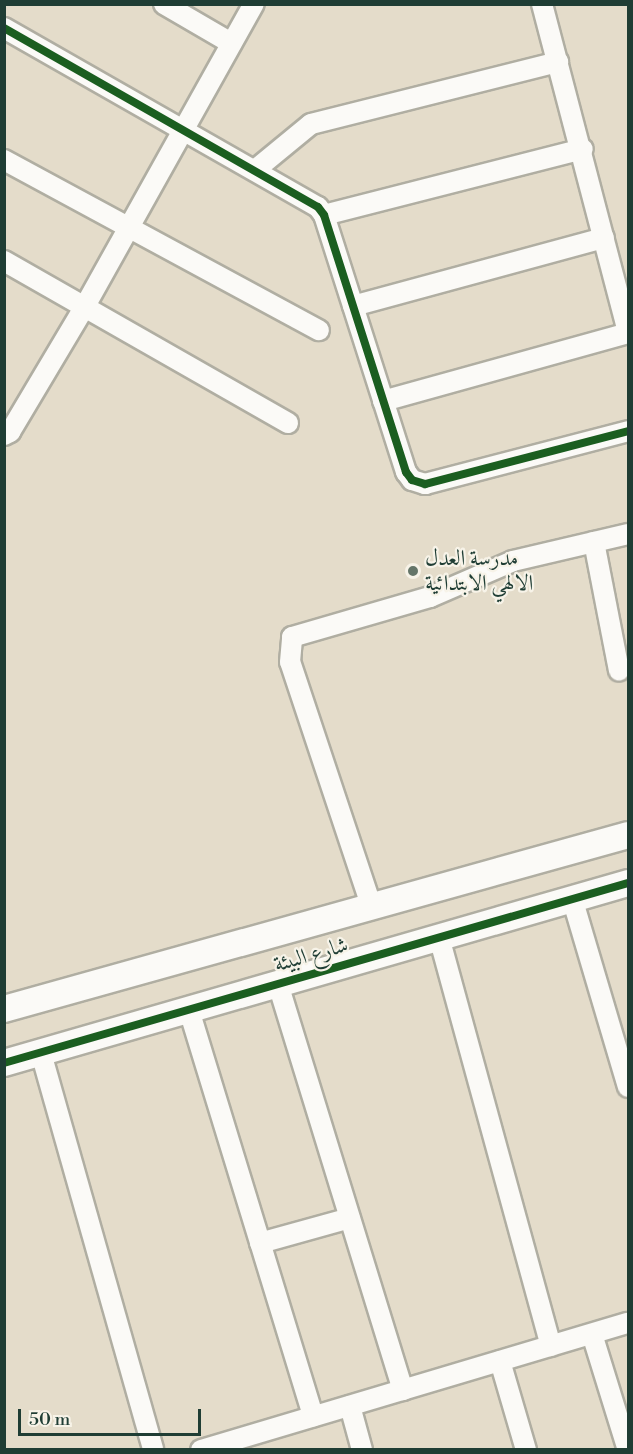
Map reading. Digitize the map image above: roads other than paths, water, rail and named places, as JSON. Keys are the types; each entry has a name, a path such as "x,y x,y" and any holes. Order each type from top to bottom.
{"street":[{"path":"164,4 231,43"},
{"path":"4,435 10,432 86,306 254,4"},
{"path":"383,401 628,332 583,149 542,4"},
{"path":"4,28 184,128 318,207 324,215 406,472 412,480 425,484 628,431"},
{"path":"255,170 311,124 558,62"},
{"path":"324,215 583,149"},
{"path":"4,160 128,229 319,330"},
{"path":"353,306 604,238"},
{"path":"4,261 288,423"},
{"path":"372,908 290,662 292,637 430,597 513,561 628,534"},
{"path":"594,542 619,671"},
{"name":"شارع البيئة","path":"4,1009 628,835"},
{"name":"شارع البيئة","path":"4,1063 628,883"},
{"path":"572,898 628,1087"},
{"path":"439,937 551,1346"},
{"path":"278,984 403,1390"},
{"path":"189,1010 313,1416"},
{"path":"41,1053 153,1449"},
{"path":"260,1243 350,1218"},
{"path":"205,1449 628,1323"},
{"path":"592,1334 628,1449"},
{"path":"501,1361 526,1449"},
{"path":"350,1406 362,1449"}],"place":[{"name":"مدرسة العدل الالهي الابتدائية","path":"413,571"}]}
